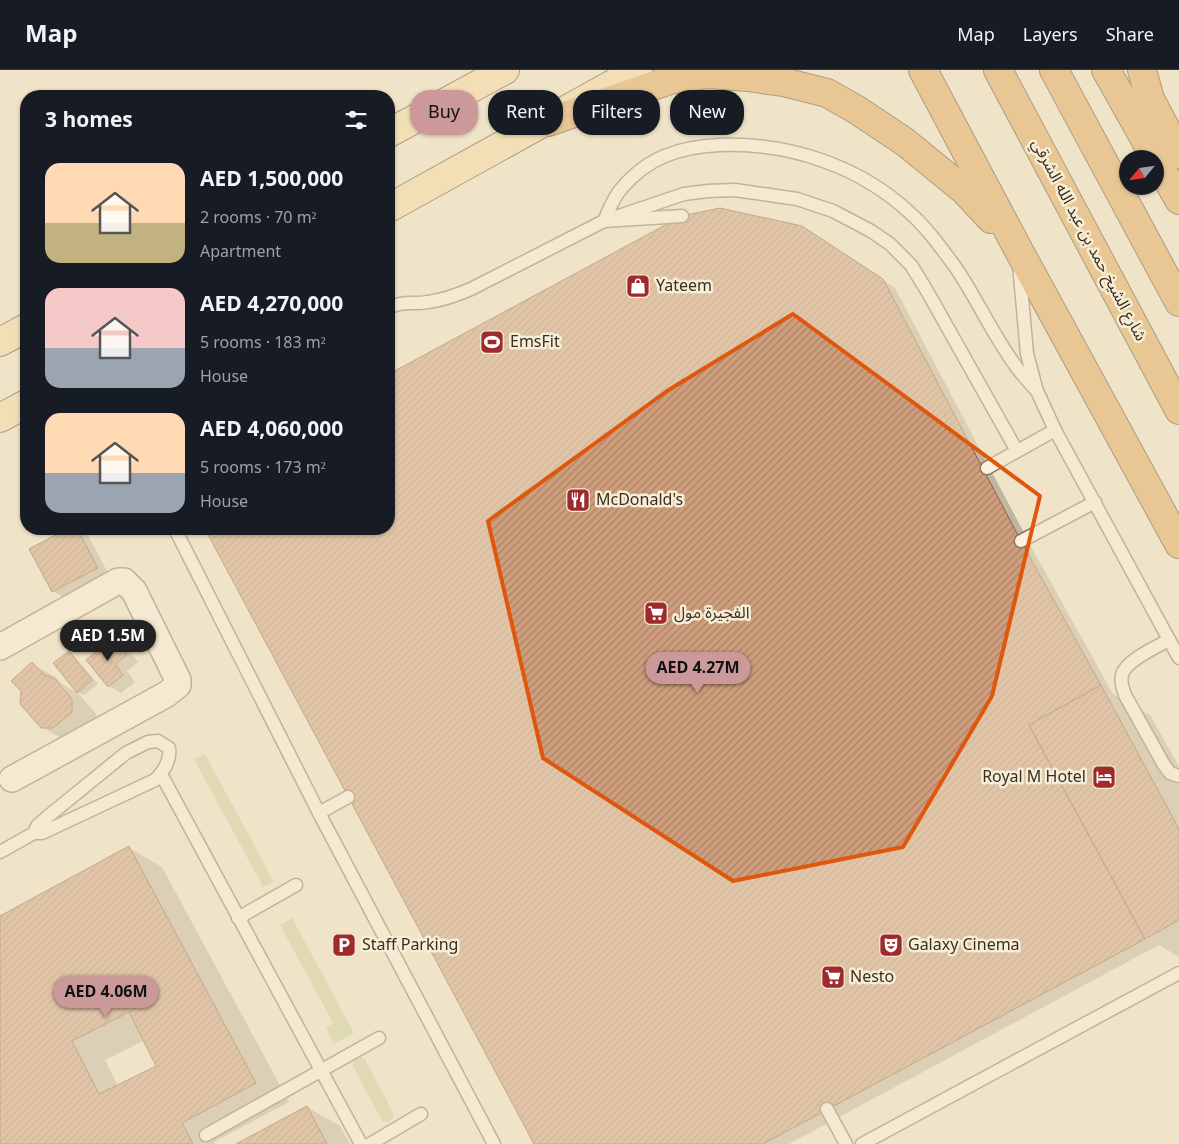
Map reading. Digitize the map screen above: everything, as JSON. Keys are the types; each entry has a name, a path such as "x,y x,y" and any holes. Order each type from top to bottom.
{"highway":[{"path":"923,70 1179,544"},
{"name":"شارع الشيخ حمد بن عبد الله الشرقي","path":"998,70 1179,410"},
{"path":"1054,70 1179,302"},
{"path":"1106,70 1179,200"},
{"path":"1142,70 1150,99 1179,154"},
{"path":"563,117 670,80 708,74 783,82 827,93 857,110 905,142 965,191 1018,249"}],"main road":[{"path":"395,130 505,70"},
{"path":"563,113 638,70"},
{"path":"395,205 524,135"},
{"path":"0,342 20,331"},
{"path":"0,418 20,407"}],"street":[{"path":"0,647 118,581 124,581 134,591 178,680 178,685 167,694 12,779"}],"lane":[{"path":"604,221 621,189 645,166 669,154 696,146 734,144 768,148 810,156 836,165 876,186 910,212 932,236 957,270 1015,366 1037,391"},
{"path":"395,303 426,303 449,298 471,289 604,221 684,194 735,190 797,199 833,212 871,230 890,244 910,265 927,291 1017,451"},
{"path":"604,221 682,216"},
{"path":"1018,249 1027,354 1037,391 1055,430 1179,658"},
{"path":"987,468 1055,430"},
{"path":"1021,541 1095,502"},
{"path":"178,535 319,813 494,1144"},
{"path":"1169,640 1126,667 1122,675 1121,684 1125,695 1164,765 1170,772 1179,776"},
{"path":"0,852 34,833 46,818 126,753 148,742 158,741 169,748 168,762 155,780 42,834 34,833"},
{"path":"161,774 361,1144"},
{"path":"319,813 348,797"},
{"path":"238,918 296,885"},
{"path":"862,1144 1179,972"},
{"path":"206,1135 380,1038"},
{"path":"827,1109 846,1144"},
{"path":"370,1144 421,1114"}],"highlighted area":[{"path":"793,314 1040,496 992,696 903,847 733,881 543,758 488,521 667,391"}],"green space":[{"path":"205,754 274,882 263,887 194,759"},
{"path":"292,918 354,1033 334,1044 326,1028 333,1023 280,925"},
{"path":"356,1057 361,1057 365,1060 393,1112 393,1117 390,1121 385,1122 381,1119 353,1066 353,1061"}],"building":[{"name":"الفجيرة مول","path":"720,208 802,226 883,279 1021,541 1101,685 1029,725 1145,939 763,1144 534,1144 208,535 395,535 395,371 682,216"},
{"path":"56,535 80,535 98,568 52,592 29,549"},
{"path":"114,638 127,655 115,664 123,675 108,687 86,660"},
{"path":"69,651 92,680 77,693 53,663"},
{"path":"32,662 43,674 55,679 72,699 72,712 53,728 41,728 20,704 21,691 11,681"},
{"name":"Royal M Hotel","path":"1101,685 1179,829 1179,920 1145,939 1029,725"},
{"path":"129,846 256,1083 182,1123 193,1144 0,1144 0,916","holes":["129,1012 156,1066 99,1094 72,1041"]},
{"path":"307,1106 327,1144 236,1144"}],"place":[{"name":"Yateem","path":"638,286"},
{"name":"EmsFit","path":"492,342"},
{"name":"McDonald's","path":"578,500"},
{"name":"الفجيرة مول","path":"656,613"},
{"name":"Royal M Hotel","path":"1104,777"},
{"name":"Staff Parking","path":"344,945"},
{"name":"Galaxy Cinema","path":"891,945"},
{"name":"Nesto","path":"833,977"}]}
